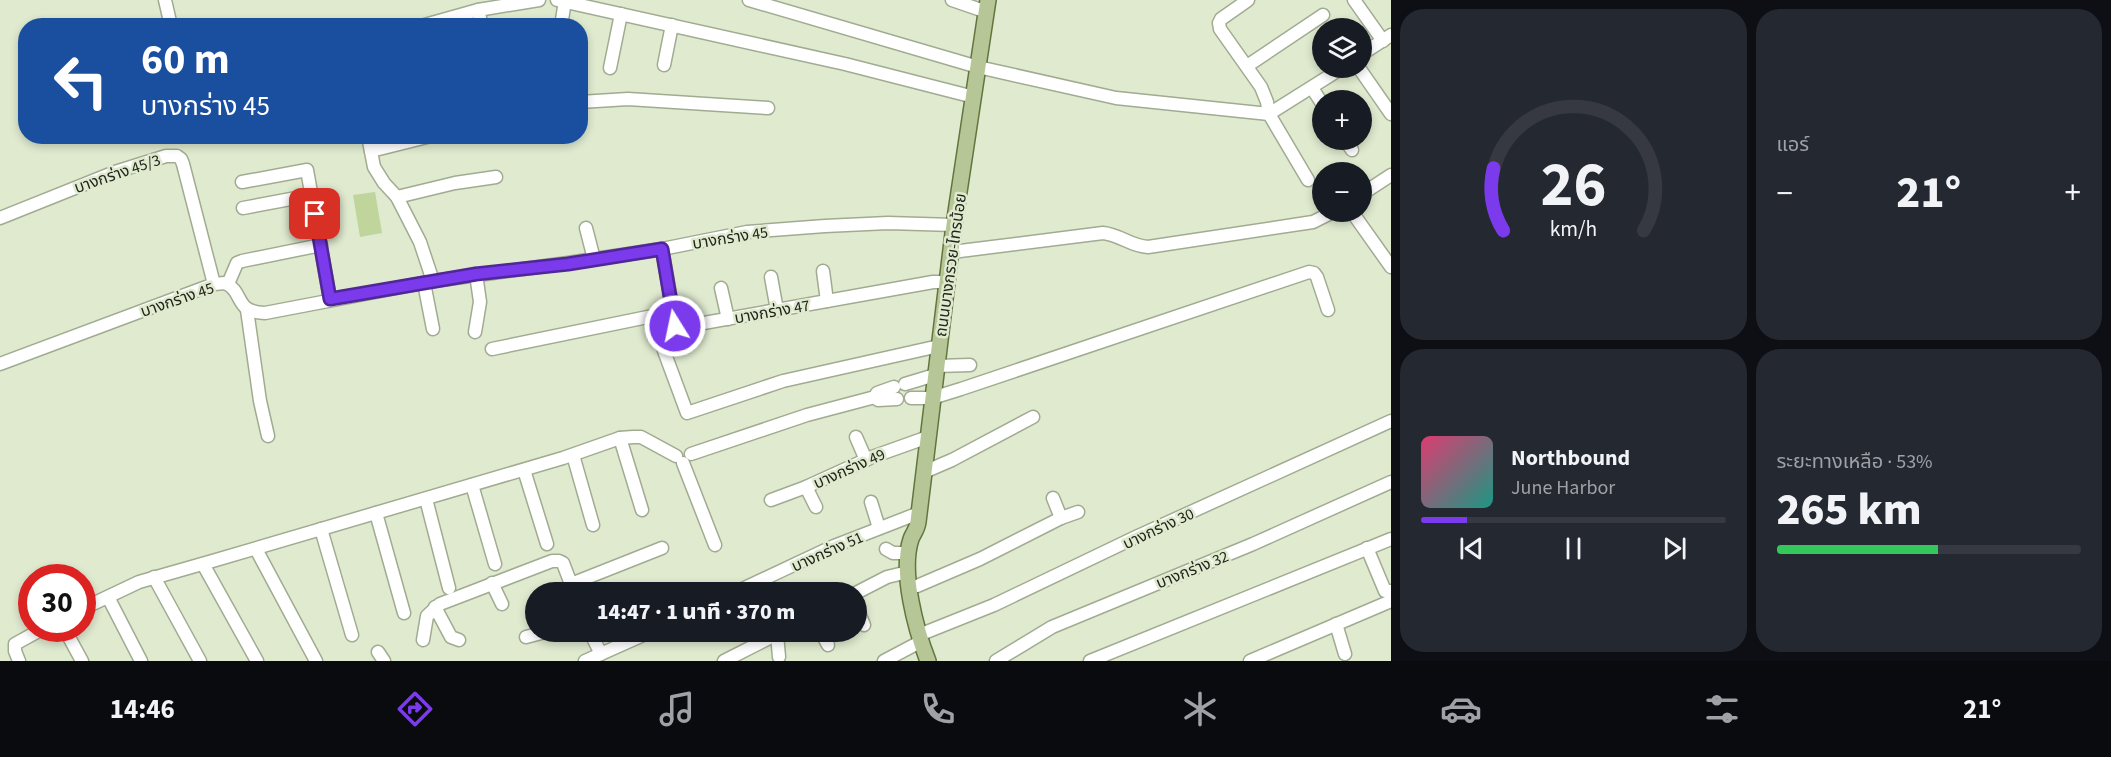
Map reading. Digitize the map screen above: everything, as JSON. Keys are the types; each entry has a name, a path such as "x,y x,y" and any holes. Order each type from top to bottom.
{"main road":[{"name":"ถนนบางกรวย-ไทรน้อย","path":"926,650 917,586 920,540 917,531 954,225 987,6"},
{"name":"ถนนบางกรวย-ไทรน้อย","path":"917,531 911,539 908,572 915,624 926,650"},
{"path":"926,650 938,661"}],"street":[{"path":"165,0 169,18"},
{"path":"450,18 478,10 539,0"},
{"path":"561,18 561,0 845,64 974,97"},
{"path":"749,0 978,67 1116,98 1269,114 1327,78"},
{"path":"952,0 987,6"},
{"path":"1248,0 1221,19 1220,29 1265,94 1269,114 1308,180"},
{"path":"1354,0 1387,38 1372,48"},
{"path":"478,10 480,18"},
{"path":"609,68 621,14"},
{"path":"1247,66 1323,15"},
{"path":"664,65 672,25"},
{"path":"1366,78 1391,114"},
{"path":"588,102 628,99 768,108"},
{"path":"370,144 374,167 397,197 420,242 428,282 433,328"},
{"path":"371,152 401,144"},
{"name":"บางกร่าง 45/3","path":"0,218 115,172 166,156 177,156 183,164 214,284"},
{"path":"242,182 307,170 330,299"},
{"path":"1372,187 1391,175"},
{"path":"397,197 454,183 495,177"},
{"path":"243,208 312,195"},
{"path":"952,252 1102,233 1118,235 1131,244 1148,248 1313,222"},
{"path":"1359,222 1391,267"},
{"name":"บางกร่าง 45","path":"0,364 214,284 228,284 247,310 265,313 428,282 594,260 747,232 888,223 954,225"},
{"path":"586,228 594,260"},
{"path":"228,284 237,263 321,246"},
{"path":"492,349 672,312 662,249"},
{"path":"823,271 827,301"},
{"path":"911,398 933,398 1309,272 1314,273 1317,277 1328,310"},
{"path":"475,332 480,302 476,274"},
{"path":"771,277 777,310"},
{"name":"บางกร่าง 47","path":"672,312 675,326 678,328 933,282 948,282"},
{"path":"721,288 728,319"},
{"path":"247,310 260,401 268,436"},
{"path":"664,351 687,413 783,381 939,346"},
{"path":"683,458 807,415 875,397 877,393 899,390 936,370 970,365"},
{"path":"924,472 952,460 1033,417"},
{"name":"บางกร่าง 30","path":"884,661 926,650 994,605 1136,537 1391,421"},
{"path":"96,603 154,577 524,470 620,438 641,437 683,458 715,545"},
{"path":"856,437 866,459"},
{"name":"บางกร่าง 49","path":"771,500 806,487 866,459 928,437"},
{"path":"620,438 642,510"},
{"path":"573,455 594,525"},
{"path":"524,470 547,544"},
{"name":"บางกร่าง 32","path":"996,661 1052,627 1253,544 1391,482"},
{"path":"472,485 495,564"},
{"path":"806,487 816,507"},
{"path":"1053,498 1061,518"},
{"path":"426,499 449,588"},
{"path":"871,502 879,528"},
{"path":"917,586 1078,512"},
{"path":"376,513 404,613"},
{"name":"บางกร่าง 51","path":"758,582 879,528 919,513"},
{"path":"321,530 352,635"},
{"path":"1090,661 1391,539"},
{"path":"586,582 662,548"},
{"path":"1367,548 1384,591 1391,591"},
{"path":"256,549 316,661"},
{"path":"886,549 893,553 909,553"},
{"path":"423,640 427,616 435,607 449,599 552,561 563,563 571,582"},
{"path":"203,564 257,661"},
{"path":"867,587 887,577 908,572"},
{"path":"154,577 200,661"},
{"path":"492,583 502,604"},
{"path":"108,597 141,661"},
{"path":"1250,661 1391,601"},
{"path":"435,607 451,637 459,640"},
{"path":"1335,624 1345,654"},
{"path":"19,642 15,644 15,651 19,661"},
{"path":"72,642 82,661"},
{"path":"595,642 601,654"},
{"path":"585,661 628,642"},
{"path":"724,661 761,642"},
{"path":"779,642 779,657"}],"green space":[{"path":"375,192 382,233 360,237 353,195"}],"route":[{"path":"315,214 330,299 476,274 568,264 662,249 675,326"}]}
